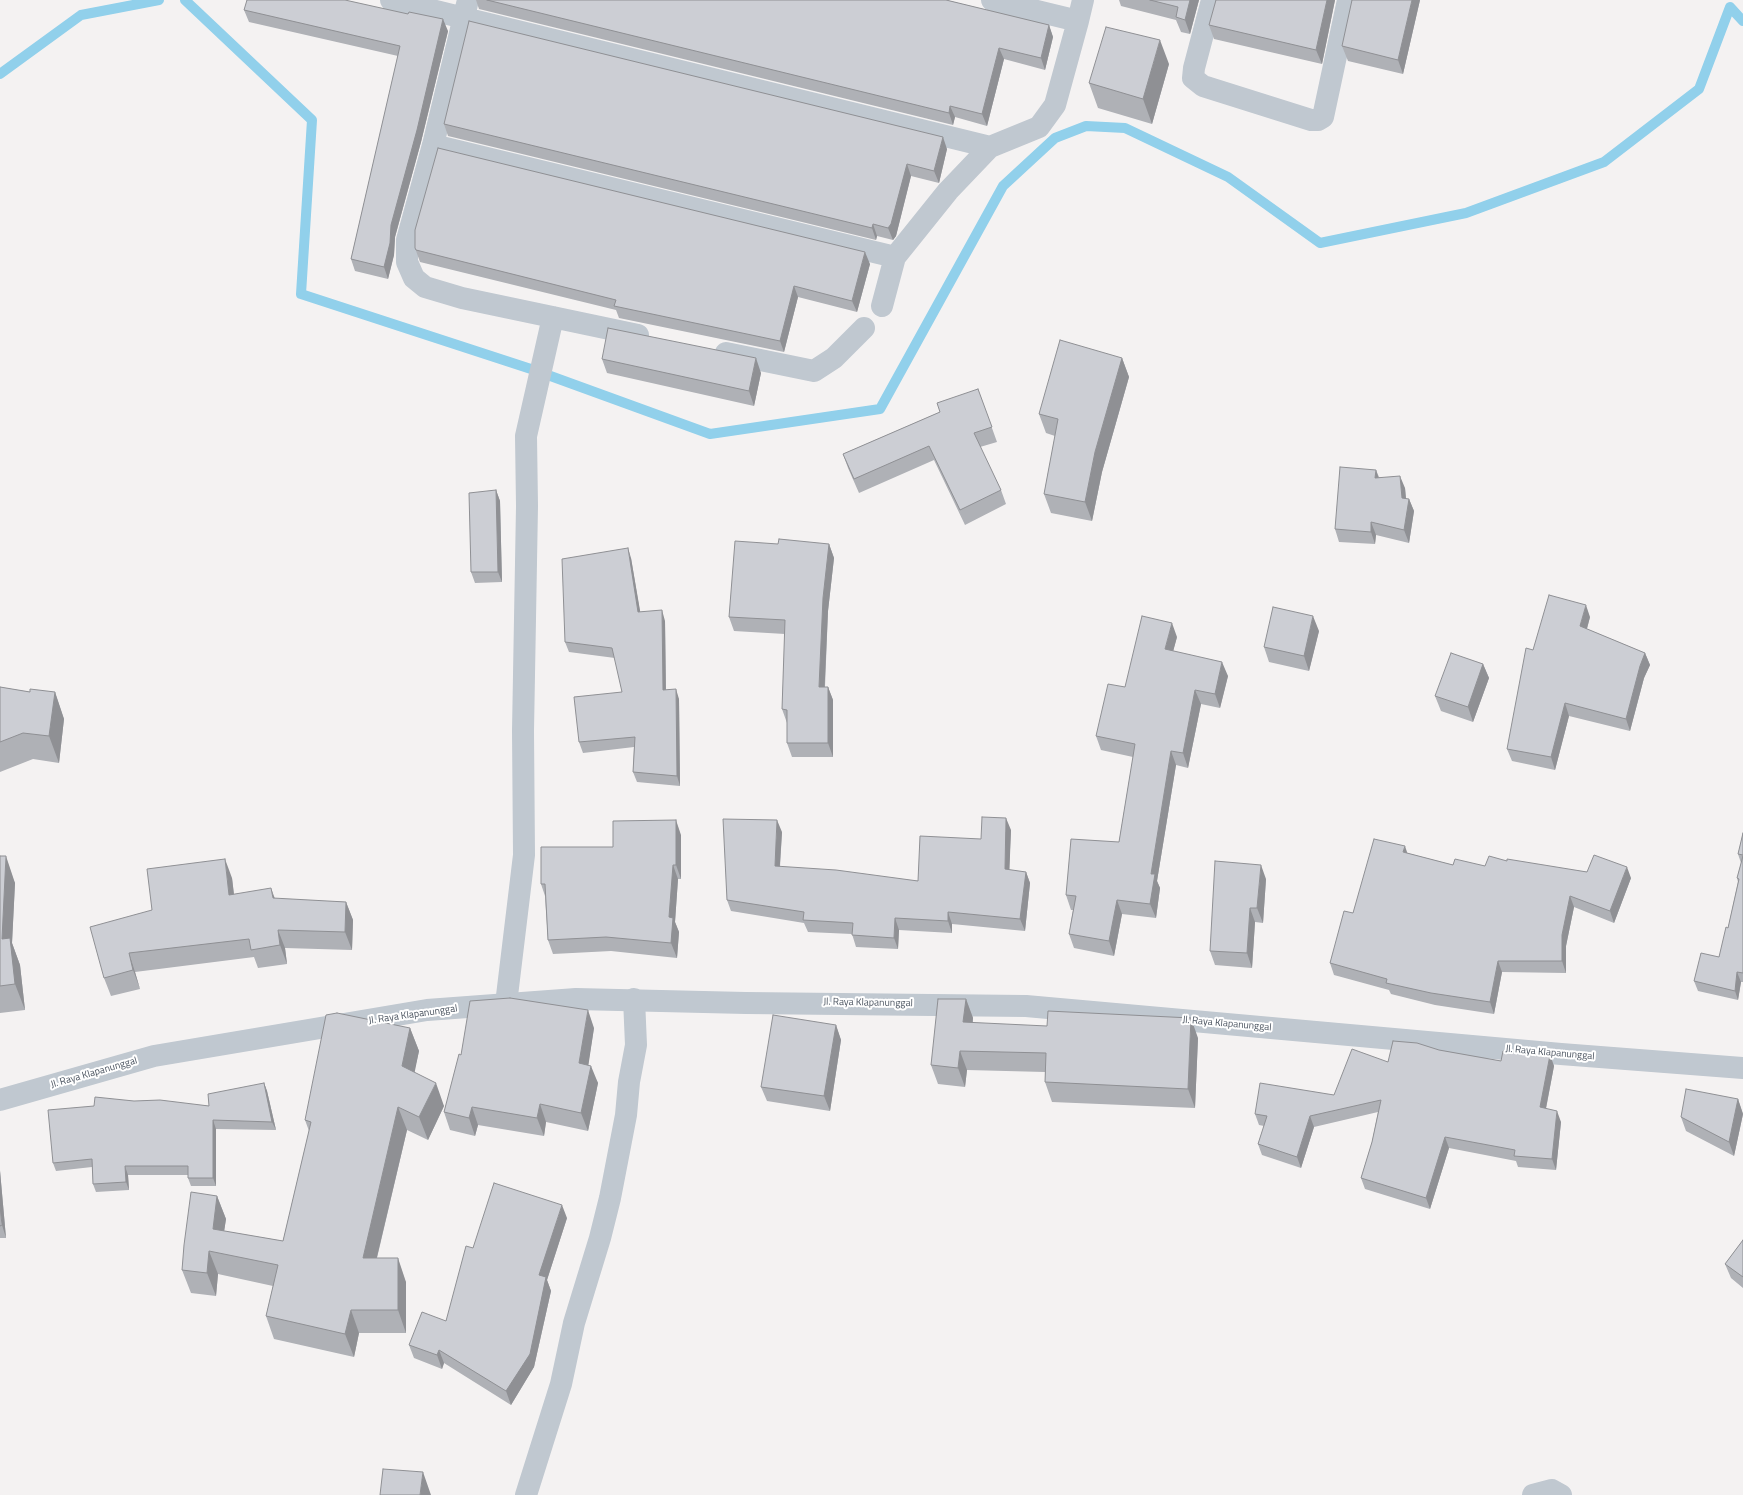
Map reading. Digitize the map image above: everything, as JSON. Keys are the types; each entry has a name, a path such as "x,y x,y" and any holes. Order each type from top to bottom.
{"street":[{"path":"391,0 465,9 990,147"},
{"path":"992,0 1078,21"},
{"path":"882,306 894,257 948,191 990,147 1040,127 1055,105 1083,0"},
{"path":"1212,0 1194,68 1193,78 1203,86 1311,120 1318,120 1324,117 1348,0"},
{"path":"465,9 433,145 408,240 408,262 414,278 425,286 440,292 660,339"},
{"path":"433,145 894,257"},
{"path":"506,1004 524,855 523,731 527,506 526,436 553,317"},
{"path":"707,349 814,371 834,358 864,328"},
{"name":"Jl. Raya Klapanunggal","path":"0,1100 154,1056 427,1010 576,999 634,999 746,1003 1026,1006 1569,1055 1743,1068"},
{"path":"526,1495 562,1384 574,1323 600,1238 610,1198 626,1115 629,1082 636,1044 634,999"},
{"path":"1533,1495 1552,1490 1561,1495"}],"building":[{"path":"247,0 345,0 408,14 409,12 443,19 417,130 391,225 390,243 384,267 351,259 400,46 244,10"},
{"path":"487,0 946,0 1049,25 1041,58 999,48 982,114 950,106 949,113"},
{"path":"1150,0 1190,0 1185,20 1176,17 1178,7"},
{"path":"1216,0 1327,0 1316,50 1209,25"},
{"path":"1352,0 1412,0 1398,60 1342,46"},
{"path":"469,21 943,137 934,171 907,164 891,224 888,228 873,224 872,228 444,124"},
{"path":"1106,27 1160,40 1143,99 1089,83"},
{"path":"438,148 865,252 852,301 794,286 780,341 614,306 616,300 416,250 415,230"},
{"path":"608,328 756,358 749,391 602,359"},
{"path":"1060,340 1122,358 1095,452 1085,502 1044,494 1058,419 1039,414"},
{"path":"978,389 992,427 974,433 1001,490 960,510 929,446 854,479 843,454 940,412 937,403"},
{"path":"1340,467 1376,470 1375,478 1400,476 1402,498 1409,499 1404,530 1371,522 1371,532 1335,529"},
{"path":"496,490 498,572 471,572 469,493"},
{"path":"779,539 829,544 823,598 819,687 828,687 828,743 787,743 787,710 782,709 785,620 729,617 735,541 778,544"},
{"path":"628,548 638,612 662,610 663,690 676,689 677,776 633,772 635,737 579,742 574,697 622,692 612,648 565,642 562,559"},
{"path":"1549,595 1586,605 1580,626 1645,653 1640,666 1626,719 1565,703 1551,757 1507,749 1526,648 1533,650"},
{"path":"1273,607 1313,616 1304,656 1264,647"},
{"path":"1142,616 1172,623 1165,649 1222,662 1215,694 1195,690 1183,753 1171,751 1151,874 1155,874 1150,904 1117,900 1109,941 1069,934 1076,896 1066,895 1071,839 1119,842 1135,744 1096,736 1108,684 1125,687"},
{"path":"1451,653 1483,664 1468,707 1435,696"},
{"path":"0,687 30,692 30,689 55,692 49,736 23,733 0,742"},
{"path":"982,817 1006,818 1005,869 1026,872 1020,919 948,912 948,921 895,918 894,938 852,935 853,923 803,920 804,912 727,900 723,819 777,820 775,866 836,870 918,881 920,836 981,839"},
{"path":"676,820 676,865 673,865 669,917 673,918 671,943 606,937 548,940 545,884 541,884 541,847 613,847 613,821"},
{"path":"1743,833 1743,855 1738,854"},
{"path":"1374,839 1405,846 1403,852 1453,865 1455,859 1485,866 1489,856 1507,861 1507,859 1587,872 1594,855 1627,867 1610,911 1570,896 1562,935 1562,961 1498,961 1490,1002 1431,993 1386,983 1387,979 1330,963 1344,911 1353,913"},
{"path":"0,856 6,856 2,939 10,938 15,984 0,986"},
{"path":"1743,856 1743,973 1737,972 1735,991 1694,981 1701,953 1719,957 1726,927 1728,928 1739,879 1737,878"},
{"path":"225,859 229,895 271,888 273,898 346,902 345,932 278,930 280,945 251,950 249,939 129,953 133,970 104,978 90,927 152,910 147,869"},
{"path":"1215,861 1261,865 1257,908 1250,908 1247,953 1210,951"},
{"path":"510,998 588,1010 579,1063 591,1066 581,1113 540,1104 537,1118 472,1107 469,1118 444,1112 459,1054 461,1055 470,1001"},
{"path":"938,999 966,999 963,1022 1047,1026 1048,1011 1191,1018 1188,1089 1045,1082 1046,1053 960,1051 958,1068 931,1065"},
{"path":"337,1013 410,1028 402,1066 436,1083 419,1117 398,1107 363,1258 398,1258 398,1310 351,1310 345,1334 266,1316 278,1265 209,1251 207,1273 182,1270 191,1192 217,1196 213,1229 283,1241 311,1122 305,1120 326,1015"},
{"path":"773,1015 836,1025 824,1096 761,1087"},
{"path":"1393,1041 1417,1043 1439,1050 1501,1061 1503,1051 1550,1055 1540,1107 1557,1111 1552,1159 1514,1156 1515,1150 1445,1137 1426,1198 1361,1178 1372,1142 1381,1100 1310,1116 1297,1157 1258,1144 1267,1116 1255,1114 1260,1083 1334,1095 1352,1049 1388,1062"},
{"path":"264,1083 272,1122 213,1120 213,1178 188,1178 188,1166 125,1166 126,1182 93,1184 92,1159 53,1163 48,1110 94,1106 95,1097 134,1101 160,1100 209,1106 208,1094"},
{"path":"1686,1089 1738,1099 1729,1142 1681,1117"},
{"path":"494,1183 562,1205 539,1275 546,1277 530,1354 506,1391 439,1350 437,1355 409,1345 422,1312 446,1321 466,1246 473,1248"},
{"path":"0,1206 2,1225 0,1226"},
{"path":"1743,1240 1743,1277 1725,1264"},
{"path":"383,1469 423,1472 420,1495 380,1495"}],"waterway":[{"path":"0,74 81,15 159,0"},
{"path":"185,0 312,120 301,294 534,370 710,434 880,409 1003,186 1055,138 1086,126 1125,128 1228,177 1320,243 1466,213 1604,162 1699,89 1730,7 1743,21"}]}
